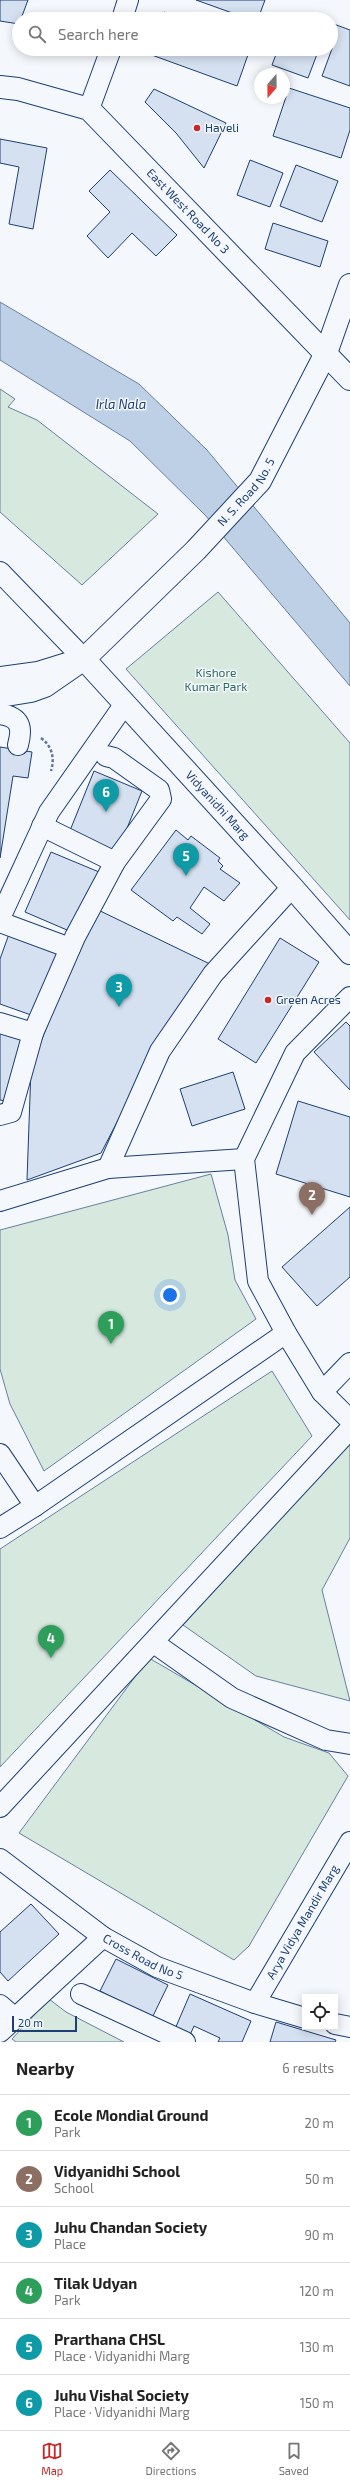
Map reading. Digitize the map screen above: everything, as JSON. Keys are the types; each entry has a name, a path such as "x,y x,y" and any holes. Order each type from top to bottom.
{"street":[{"path":"124,12 128,0"},
{"path":"0,87 18,89 89,109 108,56"},
{"name":"East West Road No 3","path":"89,109 350,379"},
{"name":"N. S. Road No. 5","path":"10,709 84,659 196,550 260,481 326,353 350,286"},
{"path":"0,572 84,659"},
{"name":"Vidyanidhi Marg","path":"84,659 124,705 292,887 350,953"},
{"path":"0,918 33,836 124,705"},
{"path":"0,1115 11,1112 33,1033 70,948 113,865 159,804 161,795 159,790 120,762 106,756"},
{"path":"33,836 113,865"},
{"path":"108,1168 160,1051 213,974 292,887"},
{"path":"0,922 70,948"},
{"path":"350,997 295,1053 244,1159 258,1281 286,1333 322,1392 350,1420"},
{"path":"0,1023 33,1033"},
{"path":"0,1201 108,1168 244,1159"},
{"path":"0,1528 36,1506 286,1333"},
{"path":"322,1392 350,1363"},
{"path":"0,1807 154,1643 350,1429"},
{"path":"0,1454 36,1506"},
{"path":"154,1643 232,1698 326,1740 350,1744"},
{"name":"Arya Vidya Mandir Marg","path":"255,2003 350,1842"},
{"name":"Cross Road No 5","path":"0,1859 103,1937 157,1967 255,2003 302,2017"},
{"path":"0,2032 5,2012 103,1937"},
{"path":"81,1994 185,2042"},
{"path":"338,2025 350,2027"}],"path":[{"path":"10,709 48,744 53,760 50,773"}],"green space":[{"path":"0,389 15,399 8,407 37,420 158,514 82,585 0,512"},
{"name":"Kishore Kumar Park","path":"218,592 350,743 350,920 126,669"},
{"path":"211,1174 228,1235 235,1280 256,1319 44,1471 10,1404 0,1369 0,1230"},
{"path":"272,1371 312,1436 0,1767 0,1549"},
{"path":"350,1442 350,1538 322,1590 350,1701 256,1676 183,1625"},
{"path":"149,1658 284,1737 329,1753 348,1776 249,1946 234,1960 19,1833"},
{"path":"49,1999 66,2012 124,2042 16,2042 12,2039"}],"water":[{"name":"Irla Nala","path":"0,302 139,384 207,450 350,623 350,686 205,515 130,441 0,360"}],"building":[{"path":"0,0 28,0 24,12 12,12 12,23 0,21"},
{"path":"196,0 265,0 261,12 229,12"},
{"path":"338,26 350,30 350,86 322,76 329,56 338,56"},
{"path":"154,56 248,56 237,86"},
{"path":"275,56 316,56 308,78 290,72 290,68 280,68 272,65"},
{"path":"290,88 350,108 350,130 341,158 273,136 284,104 290,104"},
{"name":"Haveli","path":"154,89 226,123 204,168 176,133 145,102"},
{"path":"0,139 47,148 33,229 9,224 19,167 0,163"},
{"path":"250,160 283,173 270,207 237,195"},
{"path":"296,165 338,181 322,222 280,206"},
{"path":"110,170 177,235 156,256 132,233 108,258 87,236 110,212 89,191"},
{"path":"273,223 328,241 320,267 265,249"},
{"path":"0,747 32,752 28,778 13,776 0,858"},
{"path":"94,771 142,791 117,853 69,833"},
{"path":"176,830 188,840 191,836 220,858 218,861 223,866 220,869 240,883 224,901 204,887 190,908 210,924 202,934 177,917 173,921 131,890"},
{"path":"51,852 99,872 74,933 25,912"},
{"path":"92,907 214,966 155,1049 101,1153 27,1180 31,1068"},
{"path":"9,934 58,952 34,1016 0,1004 0,959"},
{"name":"Green Acres","path":"280,938 319,962 256,1063 218,1039"},
{"path":"346,1022 350,1026 350,1090 314,1052"},
{"path":"0,1029 24,1036 6,1101 0,1100"},
{"path":"233,1072 245,1109 192,1126 180,1089"},
{"path":"298,1101 350,1117 350,1197 276,1174"},
{"path":"350,1207 350,1277 317,1306 282,1267"},
{"path":"31,1904 59,1934 8,1981 0,1972 0,1932"},
{"path":"116,1959 168,1985 152,2018 100,1991"},
{"path":"190,1994 251,2021 242,2042 218,2042 220,2038 194,2026 190,2035 175,2029"},
{"path":"276,2022 336,2040 335,2042 270,2042"}],"place":[{"name":"Haveli","path":"197,128"},
{"name":"Juhu Vishal Society","path":"106,812"},
{"name":"Prarthana CHSL","path":"186,876"},
{"name":"Green Acres","path":"268,1000"},
{"name":"Juhu Chandan Society","path":"119,1007"},
{"name":"Vidyanidhi School","path":"312,1215"},
{"name":"Ecole Mondial Ground","path":"111,1344"},
{"name":"Tilak Udyan","path":"51,1658"}]}
